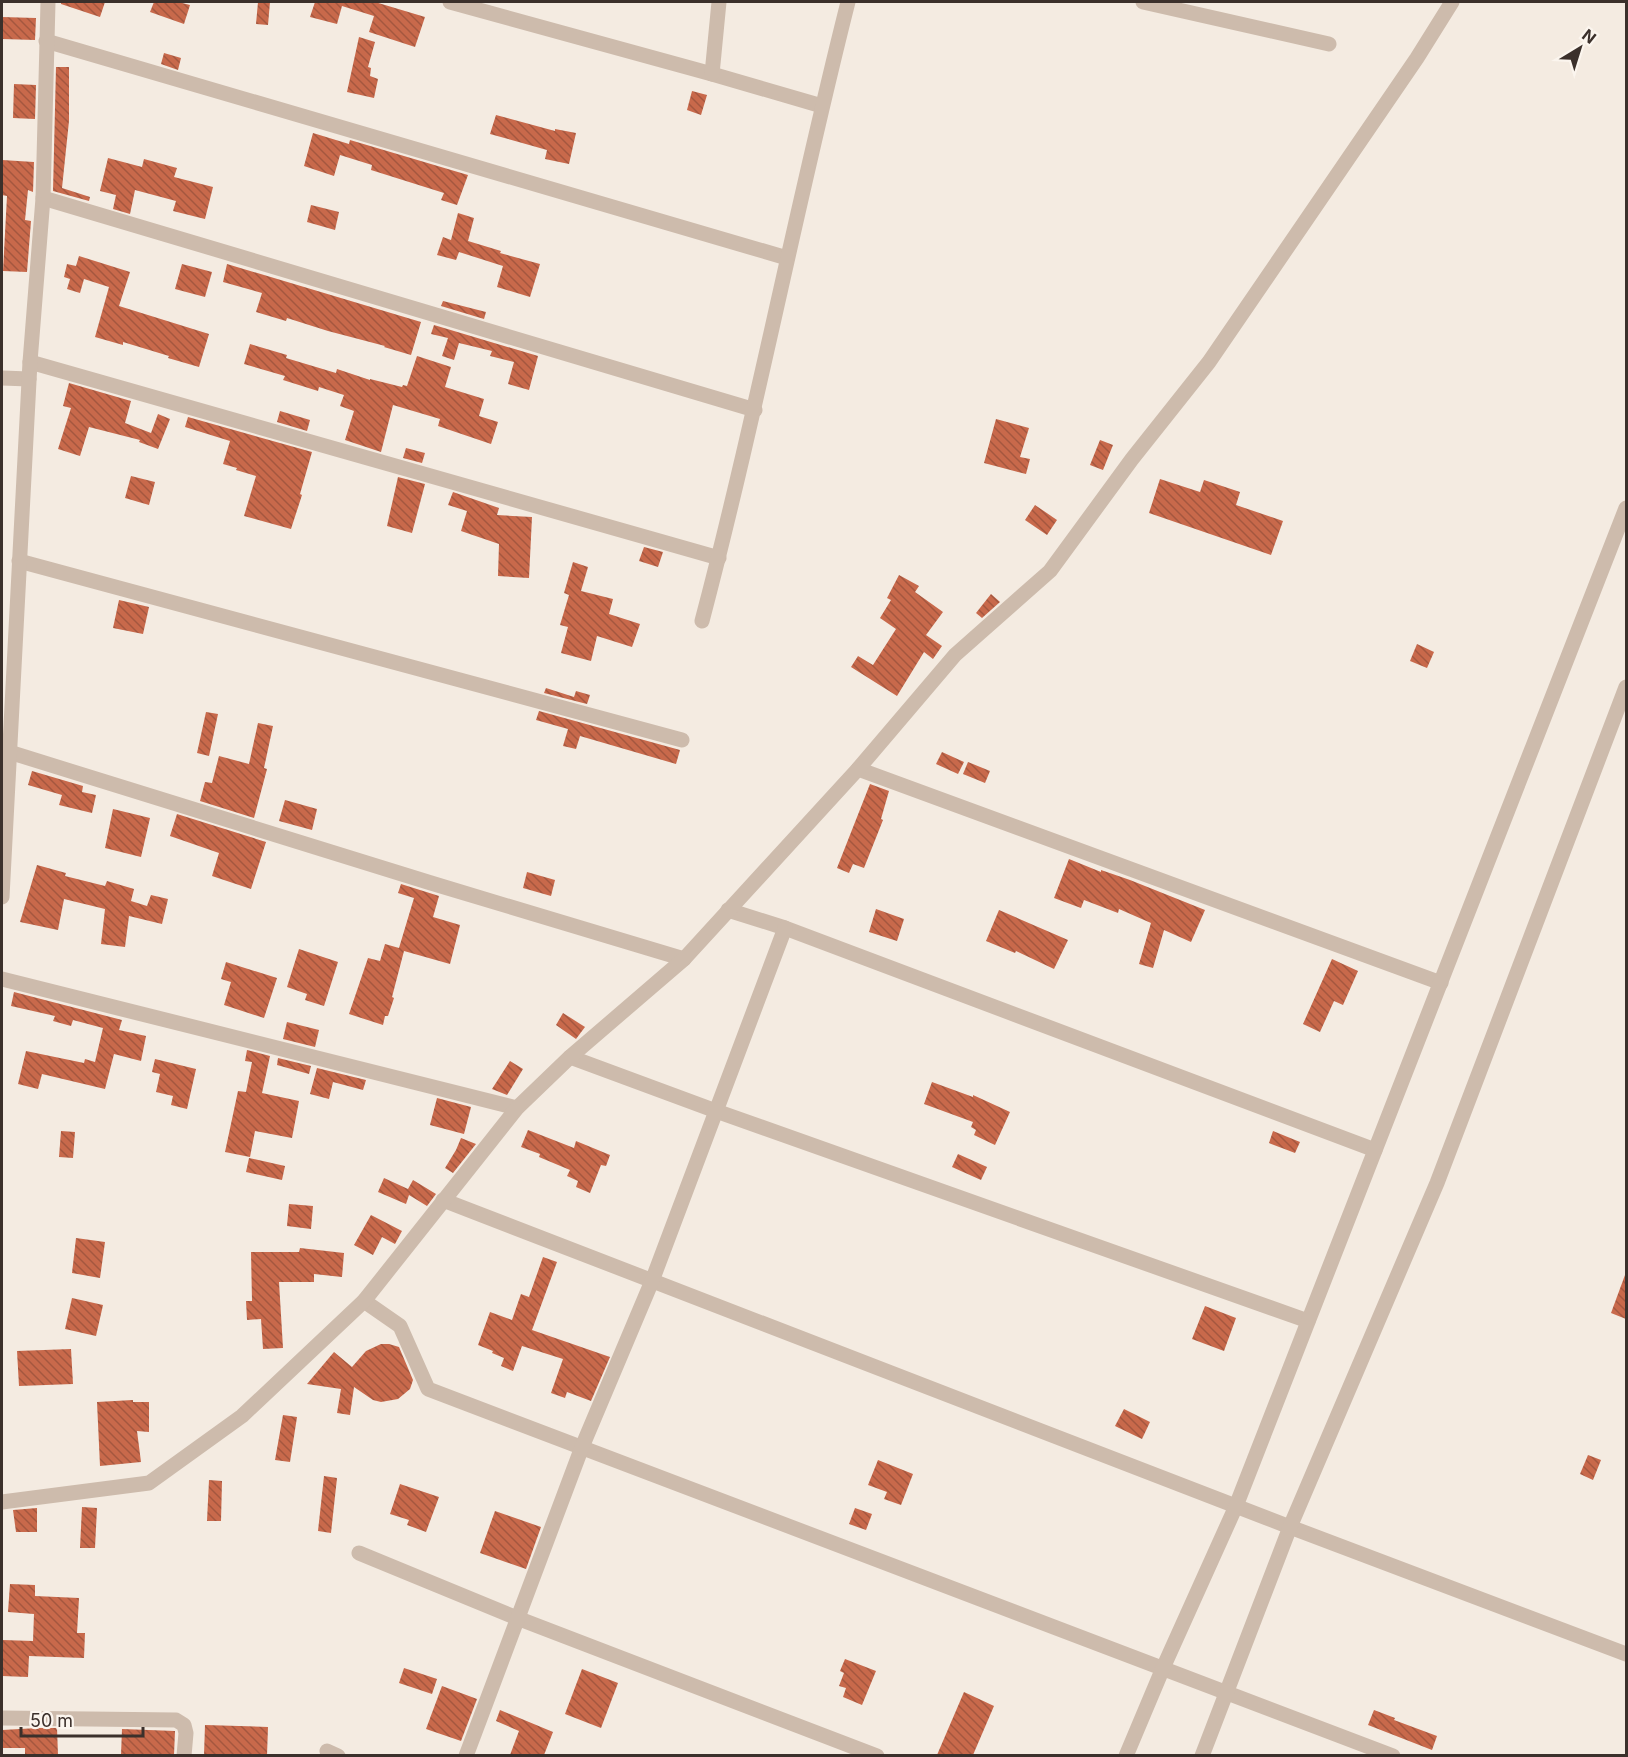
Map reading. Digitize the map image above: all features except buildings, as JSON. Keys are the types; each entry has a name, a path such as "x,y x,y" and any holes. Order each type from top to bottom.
{"street":[{"path":"2,897 29,379 43,198 48,2"},
{"path":"450,2 822,106"},
{"path":"712,74 718,2"},
{"path":"702,621 755,410 787,258 848,2"},
{"path":"1143,2 1329,44"},
{"path":"2,1502 149,1483 242,1416 364,1301 517,1108 570,1057 684,959 858,769 955,655 1050,571 1132,459 1209,362 1411,68 1452,2"},
{"path":"46,41 787,258"},
{"path":"43,198 755,410"},
{"path":"30,362 719,558"},
{"path":"2,378 29,379"},
{"path":"1126,1755 1236,1506 1626,508"},
{"path":"19,561 682,740"},
{"path":"1202,1755 1290,1527 1437,1183 1626,687"},
{"path":"9,752 684,959"},
{"path":"858,769 1441,983"},
{"path":"728,910 785,928 1375,1150"},
{"path":"466,1755 582,1447 652,1281 785,928"},
{"path":"2,979 517,1108"},
{"path":"570,1057 716,1112 1308,1321"},
{"path":"443,1200 1290,1527 1626,1654"},
{"path":"364,1301 400,1326 428,1389 1393,1755"},
{"path":"359,1553 517,1618 877,1755"},
{"path":"2,1718 176,1720 184,1725 186,1733 184,1755"}]}
